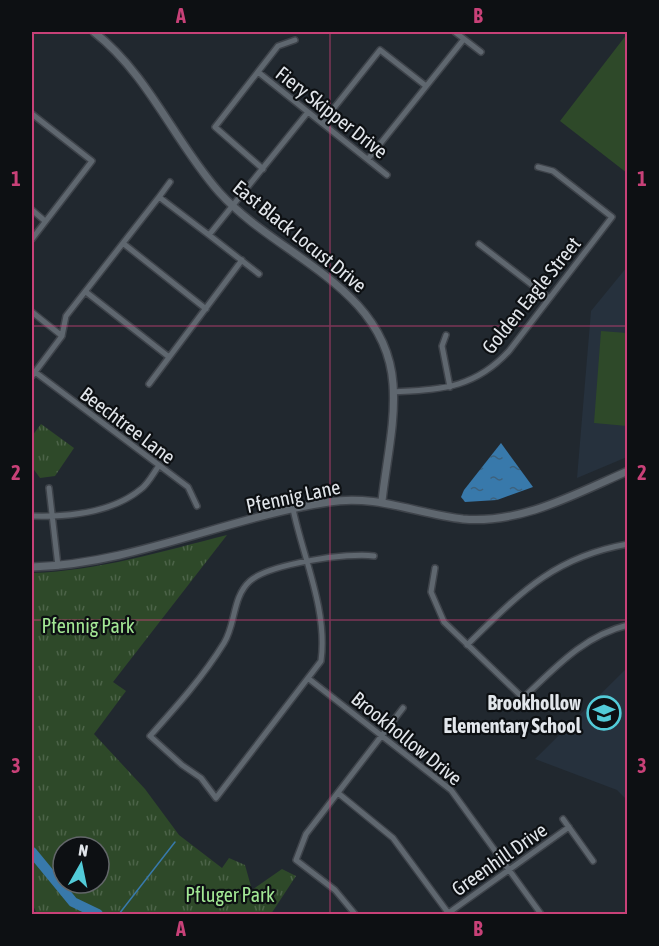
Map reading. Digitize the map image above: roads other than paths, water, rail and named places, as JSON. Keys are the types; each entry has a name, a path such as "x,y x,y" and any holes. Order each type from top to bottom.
{"street":[{"name":"East Black Locust Drive","path":"94,32 132,67 218,191 234,207 352,298 364,311 384,342 390,361 393,392 382,501"},
{"path":"455,32 481,52"},
{"path":"368,159 464,39"},
{"path":"262,169 215,127 278,46 296,40"},
{"path":"322,123 380,50 426,86"},
{"name":"Fiery Skipper Drive","path":"258,72 387,175"},
{"path":"209,235 234,207 308,112"},
{"path":"32,114 92,161 32,239"},
{"name":"Golden Eagle Street","path":"393,392 450,387 471,381 501,359 612,217 553,171 538,167"},
{"path":"33,374 62,336 66,316 170,183"},
{"path":"159,197 259,274"},
{"path":"32,210 45,221"},
{"path":"124,244 206,309"},
{"path":"479,244 549,298"},
{"path":"149,384 242,260"},
{"path":"86,292 169,357"},
{"path":"32,312 62,336"},
{"path":"446,335 442,346 450,387"},
{"name":"Beechtree Lane","path":"33,374 188,487 197,506"},
{"path":"32,516 53,516 89,511 129,497 142,488 158,467"},
{"name":"Pfennig Lane","path":"32,567 58,566 116,556 293,509 342,500 382,501 462,519 500,518 547,506 627,471"},
{"path":"49,488 58,566"},
{"path":"293,509 306,561 320,616 323,649 321,661 216,798 201,778 165,752 150,736 164,723 225,643 238,599 248,582 266,573 306,561 358,554 374,556"},
{"path":"467,645 543,575 596,551 627,544"},
{"path":"435,568 430,585 434,603 444,622 523,698 580,645 600,634 627,625"},
{"name":"Brookhollow Drive","path":"309,679 451,790 541,915"},
{"path":"355,915 335,890 296,860 306,834 403,708"},
{"path":"338,793 393,838 448,914"},
{"path":"562,819 593,861"},
{"name":"Greenhill Drive","path":"448,914 568,827"}],"water":[{"path":"501,443 533,487 497,500 465,502 461,497 464,490"}],"waterway":[{"path":"119,914 175,842"},
{"path":"32,852 73,902 98,914"}],"place":[{"name":"Brookhollow Elementary School","path":"604,713"}],"park label":[{"name":"Pfennig Park","path":"88,625"},
{"name":"Pfluger Park","path":"230,894"}]}
